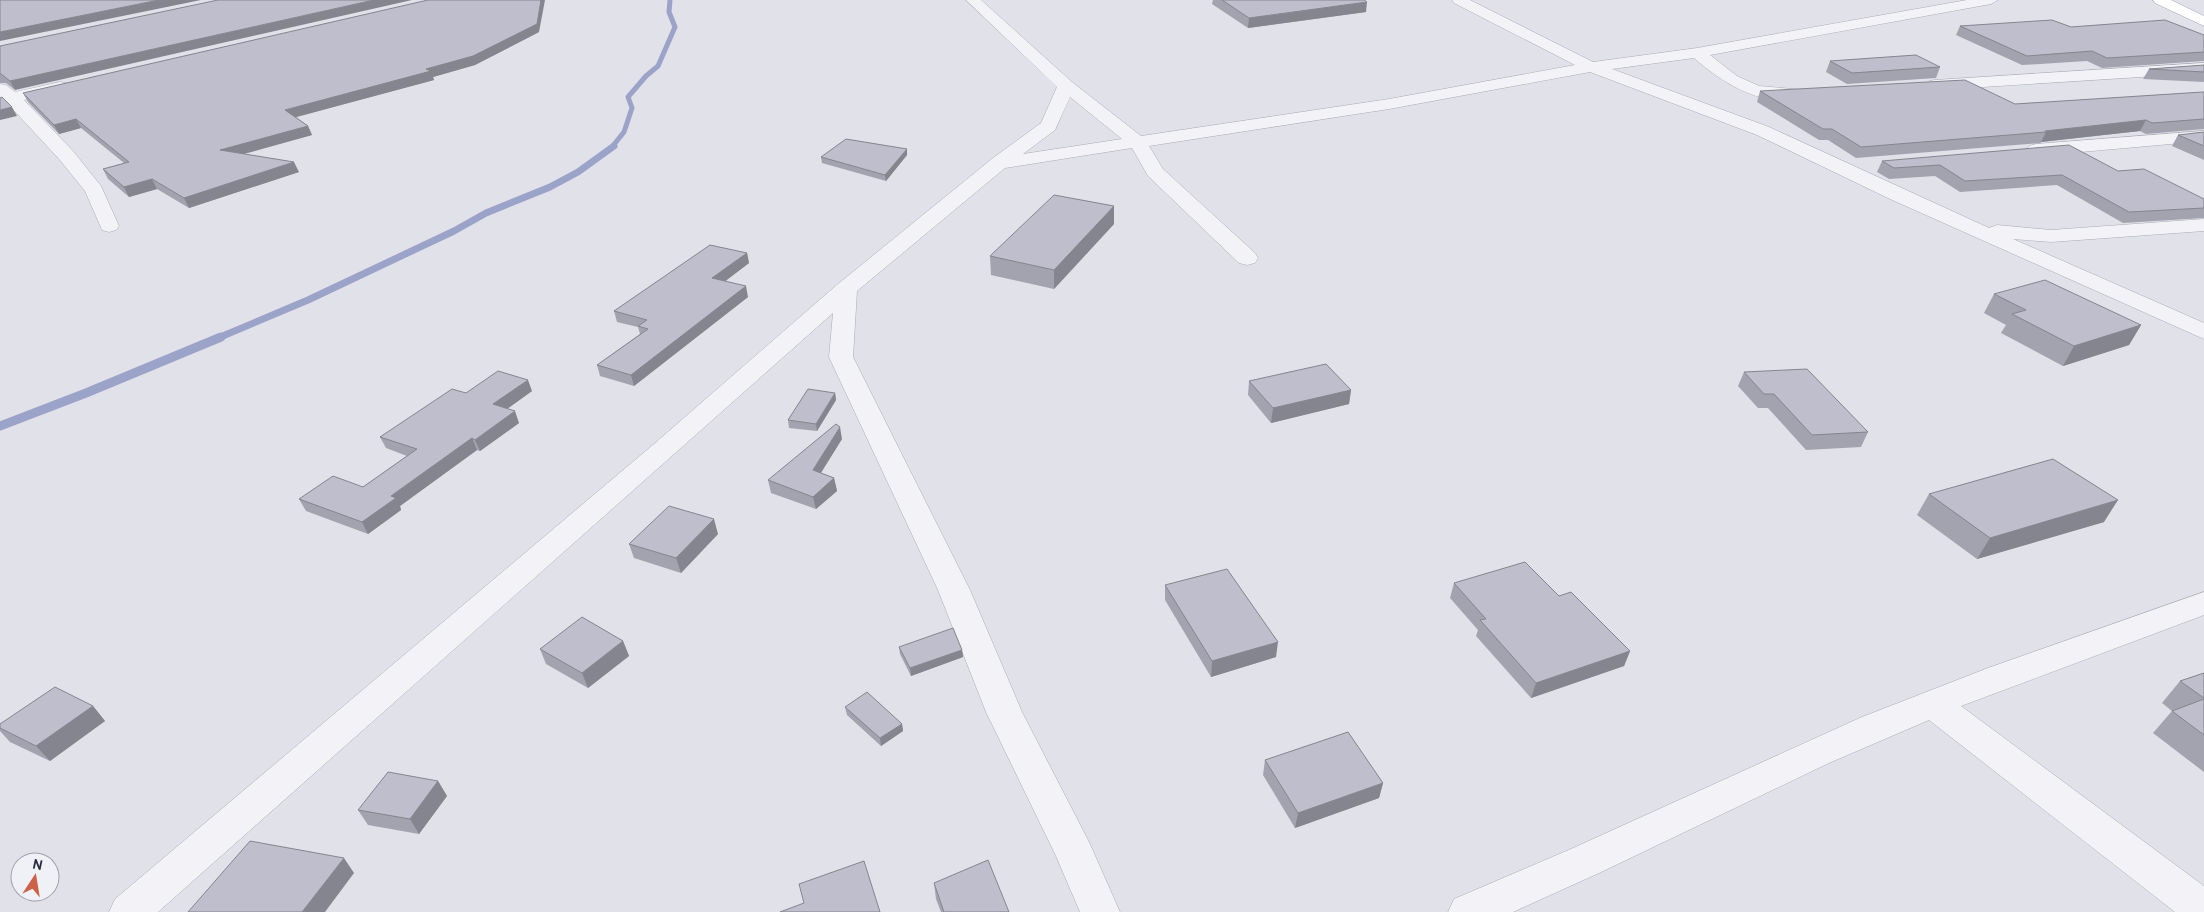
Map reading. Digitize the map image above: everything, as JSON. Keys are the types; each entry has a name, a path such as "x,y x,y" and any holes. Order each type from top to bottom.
{"main road":[{"path":"2160,0 2201,19"}],"street":[{"path":"973,0 1066,86 1138,143 1155,172 1247,258"},
{"path":"1459,0 1591,66 1763,131 1897,195 2204,332"},
{"path":"999,163 1389,104 1591,66 1697,53 1991,0"},
{"path":"1697,53 1729,79 1748,90 1791,94 1810,93"},
{"path":"1918,86 2204,68"},
{"path":"4,96 79,83"},
{"path":"129,912 664,450 846,289 999,163 1048,126 1066,86"},
{"path":"4,96 66,155 94,190 109,226"},
{"path":"2017,152 2204,136"},
{"path":"1840,167 1869,165"},
{"path":"1978,230 2050,236 2204,225"},
{"path":"846,289 841,357 954,590 1004,712 1075,854 1100,912"},
{"path":"1468,912 1545,881 1792,764 1932,703 2204,603"},
{"path":"1932,703 2204,910"}],"building":[{"path":"0,0 159,0 0,32"},
{"path":"218,0 374,0 10,81 0,74 0,46"},
{"path":"428,0 541,0 537,24 473,56 426,69 431,71 285,110 308,126 220,150 294,162 184,198 152,179 124,187 103,169 129,162 76,119 54,125 23,93"},
{"path":"1222,0 1364,0 1367,2 1249,18"},
{"path":"2052,20 2071,27 2165,20 2204,35 2204,52 2107,58 2092,51 2027,56 1960,26"},
{"path":"1916,55 1940,67 1852,73 1830,61"},
{"path":"2204,65 2204,72 2149,69"},
{"path":"1965,80 2015,104 2204,92 2204,119 2152,123 2146,120 2046,132 1861,147 1832,129 1823,129 1760,91"},
{"path":"2,97 12,107 0,110 0,98"},
{"path":"2204,132 2204,146 2178,135"},
{"path":"846,139 907,149 885,175 821,157"},
{"path":"2069,145 2118,171 2144,169 2204,199 2204,208 2129,212 2062,175 1965,181 1940,165 1894,168 1882,161"},
{"path":"1054,195 1114,206 1054,270 990,256"},
{"path":"710,245 747,253 712,278 746,286 631,375 597,365 648,329 638,326 647,320 614,311"},
{"path":"2045,280 2141,325 2074,346 2012,314 2026,310 1994,294"},
{"path":"1326,364 1351,390 1273,408 1249,381"},
{"path":"1807,369 1868,432 1812,435 1774,394 1764,394 1744,372"},
{"path":"498,371 528,380 493,404 515,411 475,440 472,438 391,496 396,498 362,522 299,499 333,476 363,487 417,449 380,437 452,389 466,393"},
{"path":"808,389 835,393 816,424 788,420"},
{"path":"836,424 840,427 813,470 834,478 813,497 768,480"},
{"path":"2053,459 2118,500 1990,538 1929,494"},
{"path":"669,506 714,519 676,558 629,544"},
{"path":"1525,562 1559,596 1571,592 1630,651 1536,683 1480,620 1486,619 1454,583"},
{"path":"1227,569 1278,642 1212,661 1165,585"},
{"path":"582,617 623,641 582,673 540,649"},
{"path":"953,628 962,650 910,668 899,647"},
{"path":"2204,673 2204,698 2180,681"},
{"path":"55,687 93,706 36,746 0,728 0,724"},
{"path":"867,692 902,724 880,738 845,707"},
{"path":"2204,699 2204,735 2172,711"},
{"path":"1348,732 1383,783 1298,813 1265,760"},
{"path":"388,772 438,781 410,819 358,810"},
{"path":"250,841 344,858 302,912 188,912"},
{"path":"988,860 1009,912 944,912 934,883"},
{"path":"864,861 880,912 780,912 804,903 799,884"}],"waterway":[{"path":"612,147 624,132 632,108 628,97 646,76 658,66 675,27 669,12 670,0"},
{"path":"218,338 308,300 454,231 486,213 550,187 578,172 614,146"},
{"path":"0,426 86,393 221,337"}]}
